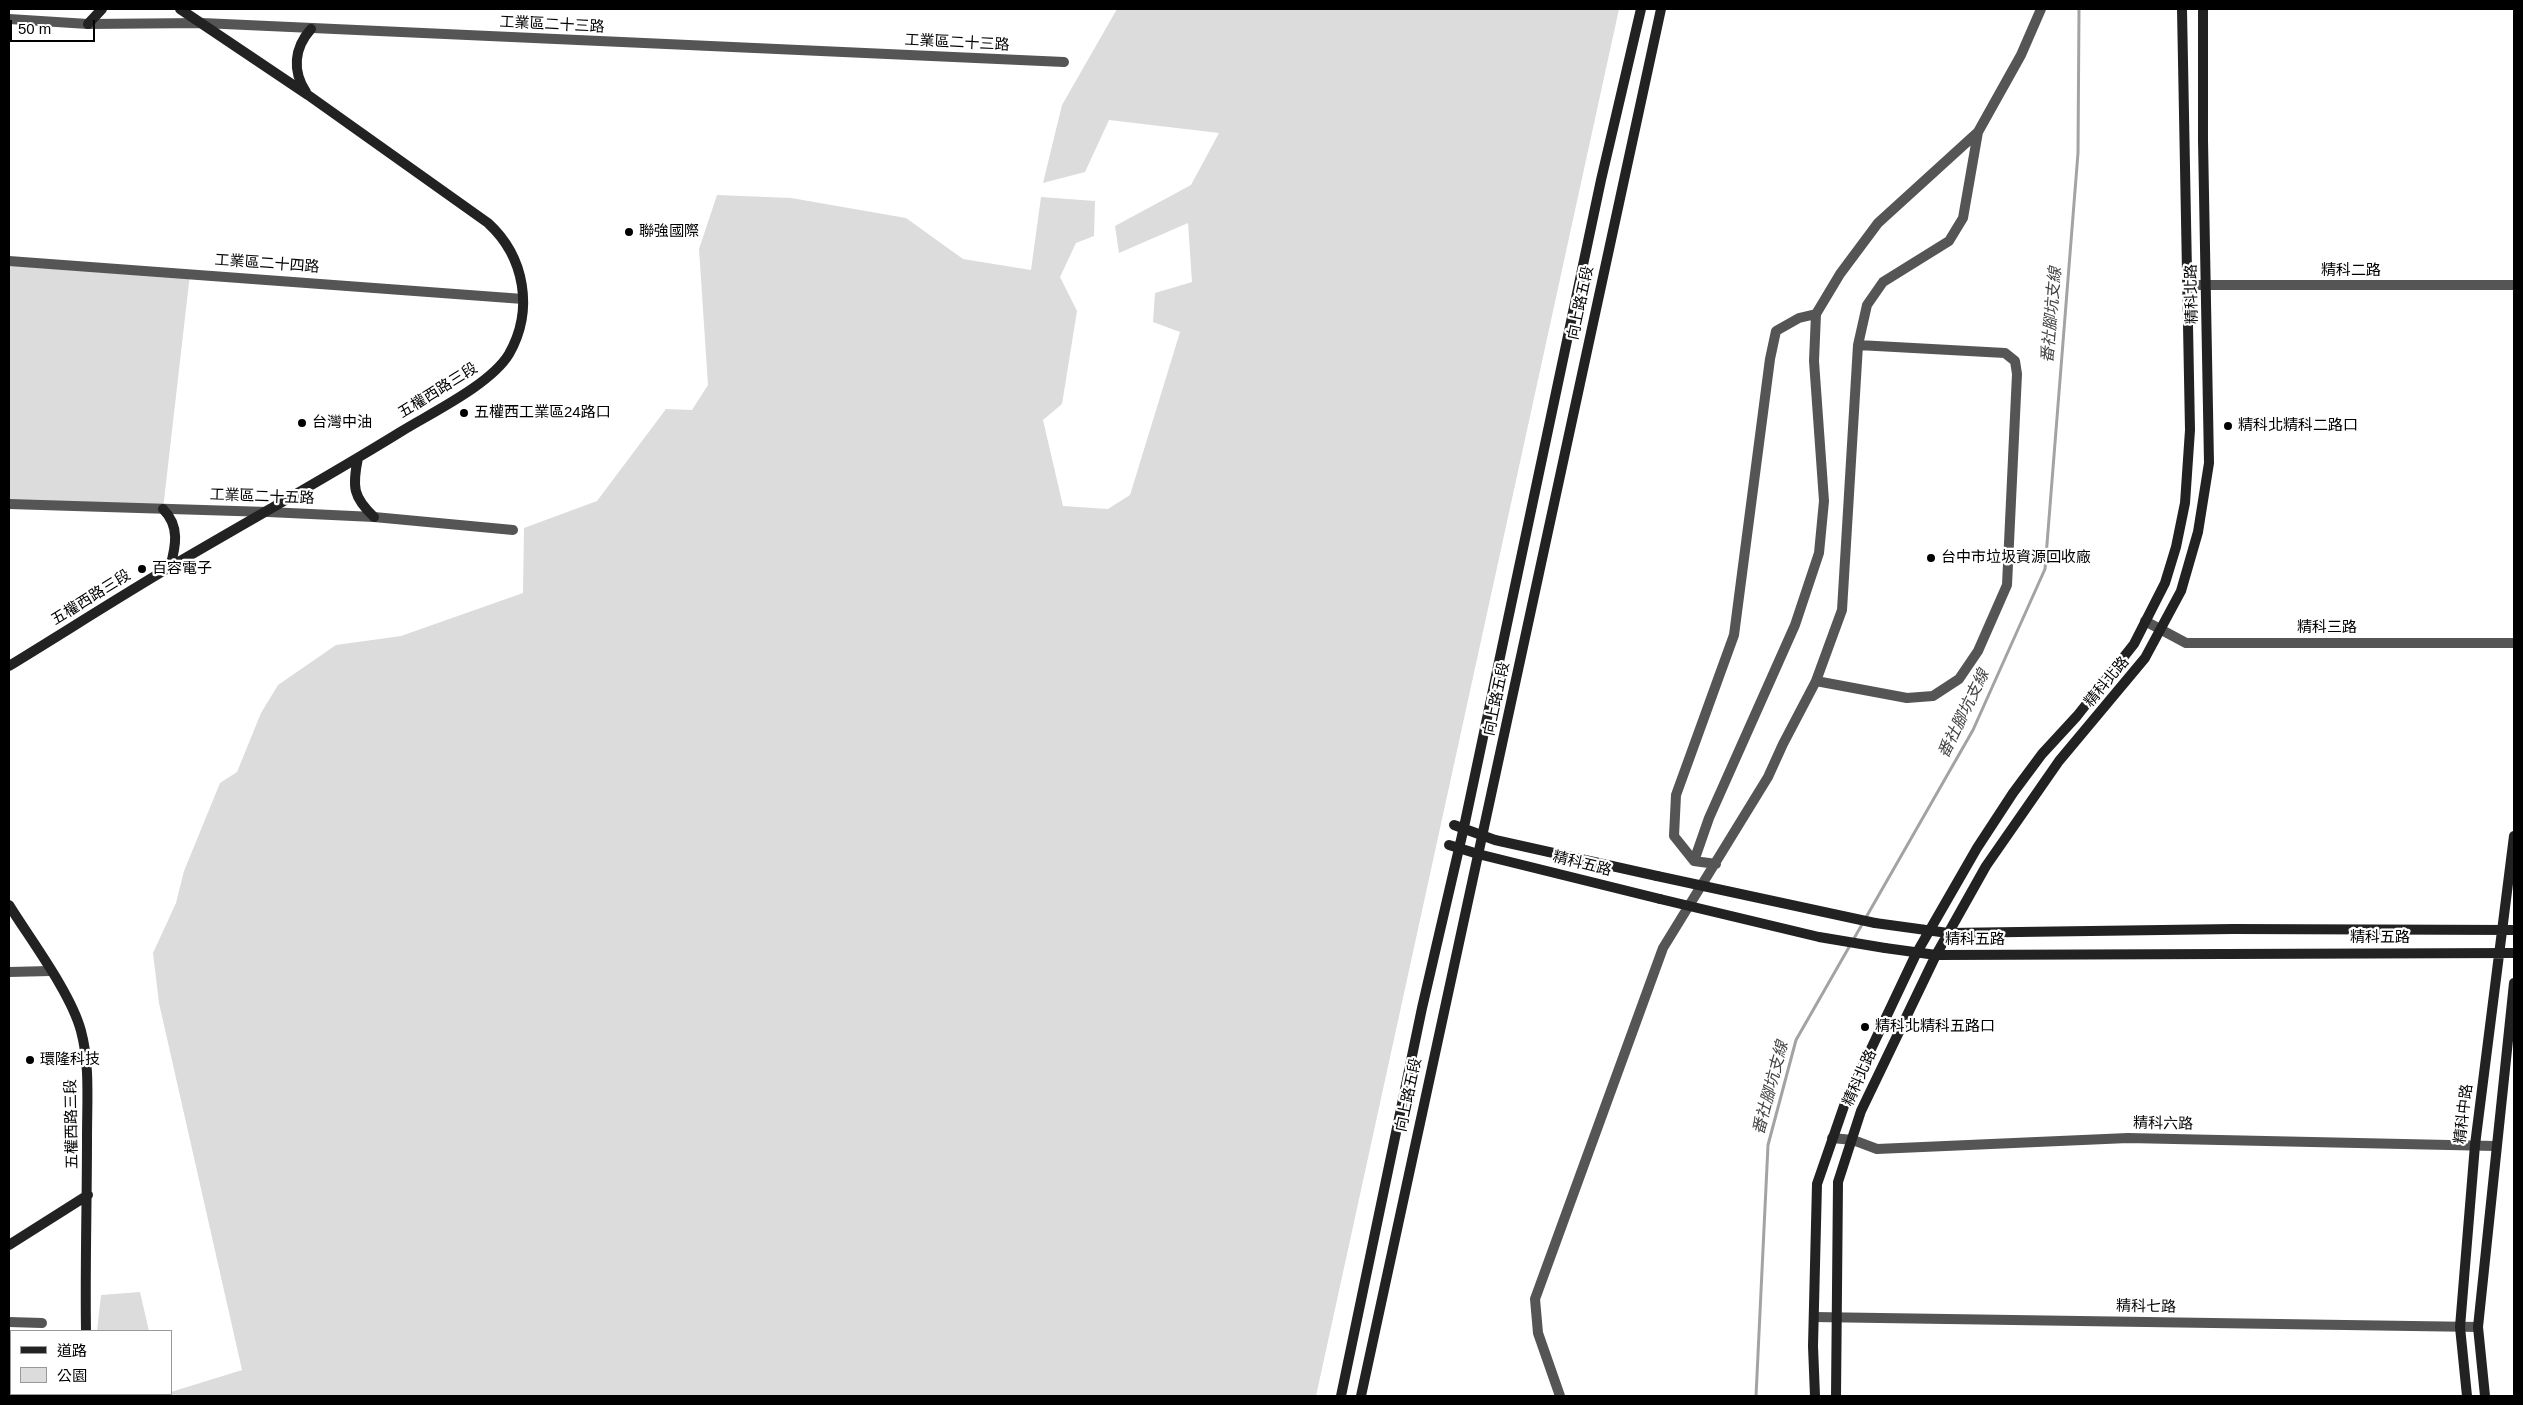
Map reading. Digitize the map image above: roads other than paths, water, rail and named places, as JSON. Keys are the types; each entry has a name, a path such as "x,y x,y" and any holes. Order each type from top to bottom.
{"street":[{"path":"88,24 102,9"},
{"name":"五權西路三段","path":"9,666 170,566 268,512 490,376 509,355 521,323 522,284 515,258 498,232 475,212 308,95 180,9"},
{"name":"向上路五段","path":"1341,1396 1454,846 1601,180 1641,9"},
{"name":"向上路五段","path":"1361,1396 1662,9"},
{"path":"1694,861 1709,818 1795,625 1819,553 1824,501 1814,361 1816,314 1840,274 1878,223 1978,132 2021,55 2041,9"},
{"name":"精科北路","path":"1815,1396 1814,1317 1818,1184 1844,1106 1916,954 1976,848 2013,793 2134,644 2164,583 2174,556 2185,503 2190,430 2182,9"},
{"name":"精科北路","path":"1836,1396 1838,1182 1861,1111 1936,955 2006,834 2059,761 2140,666 2181,591 2198,532 2206,495 2210,463 2203,9"},
{"name":"工業區二十三路","path":"9,20 88,24 202,23 1064,62"},
{"path":"308,95 300,82 296,67 297,52 303,38 311,29"},
{"path":"1560,1396 1538,1333 1535,1299 1663,948 1768,777 1816,681 1842,610 1858,345 1866,305 1883,282 1949,241 1963,218 1978,132"},
{"name":"工業區二十四路","path":"9,261 523,299"},
{"name":"精科二路","path":"2188,285 2514,285"},
{"path":"1716,864 1694,861 1674,836 1676,796 1734,635 1770,359 1776,331 1799,318 1816,314"},
{"path":"1816,681 1907,698 1933,696 1942,692 1959,679 1978,651 2006,586 2017,374 2015,361 2005,353 1858,345"},
{"path":"358,458 354,487 356,497 374,518"},
{"name":"工業區二十五路","path":"9,504 268,512 374,518 513,530"},
{"path":"163,510 170,516 175,531 174,551 170,566"},
{"name":"精科三路","path":"2145,621 2186,643 2514,643"},
{"name":"精科五路","path":"1459,826 1483,836 1657,876 1875,923 1948,933 2233,929 2514,930"},
{"name":"精科中路","path":"2466,1396 2460,1326 2475,1145 2514,836"},
{"name":"精科五路","path":"1454,846 1478,854 1818,937 1916,954 2514,953"},
{"name":"五權西路三段","path":"9,905 50,971 75,1017 83,1041 87,1095 86,1330"},
{"path":"9,972 50,971"},
{"path":"2485,1396 2478,1327 2495,1146 2514,983"},
{"name":"精科六路","path":"1832,1138 1853,1140 1877,1149 2128,1138 2495,1146"},
{"path":"9,1245 88,1194"},
{"name":"精科七路","path":"1814,1317 2478,1327"},
{"path":"9,1322 42,1323"}],"waterway":[{"name":"番社腳坑支線","path":"1756,1396 1768,1145 1796,1040 1973,730 2045,569 2078,153 2079,9"}],"place":[{"name":"聯強國際","path":"629,232"},
{"name":"五權西工業區24路口","path":"464,413"},
{"name":"台灣中油","path":"302,423"},
{"name":"精科北精科二路口","path":"2228,426"},
{"name":"台中市垃圾資源回收廠","path":"1931,558"},
{"name":"百容電子","path":"142,569"},
{"name":"精科北精科五路口","path":"1865,1027"},
{"name":"環隆科技","path":"30,1060"}]}
